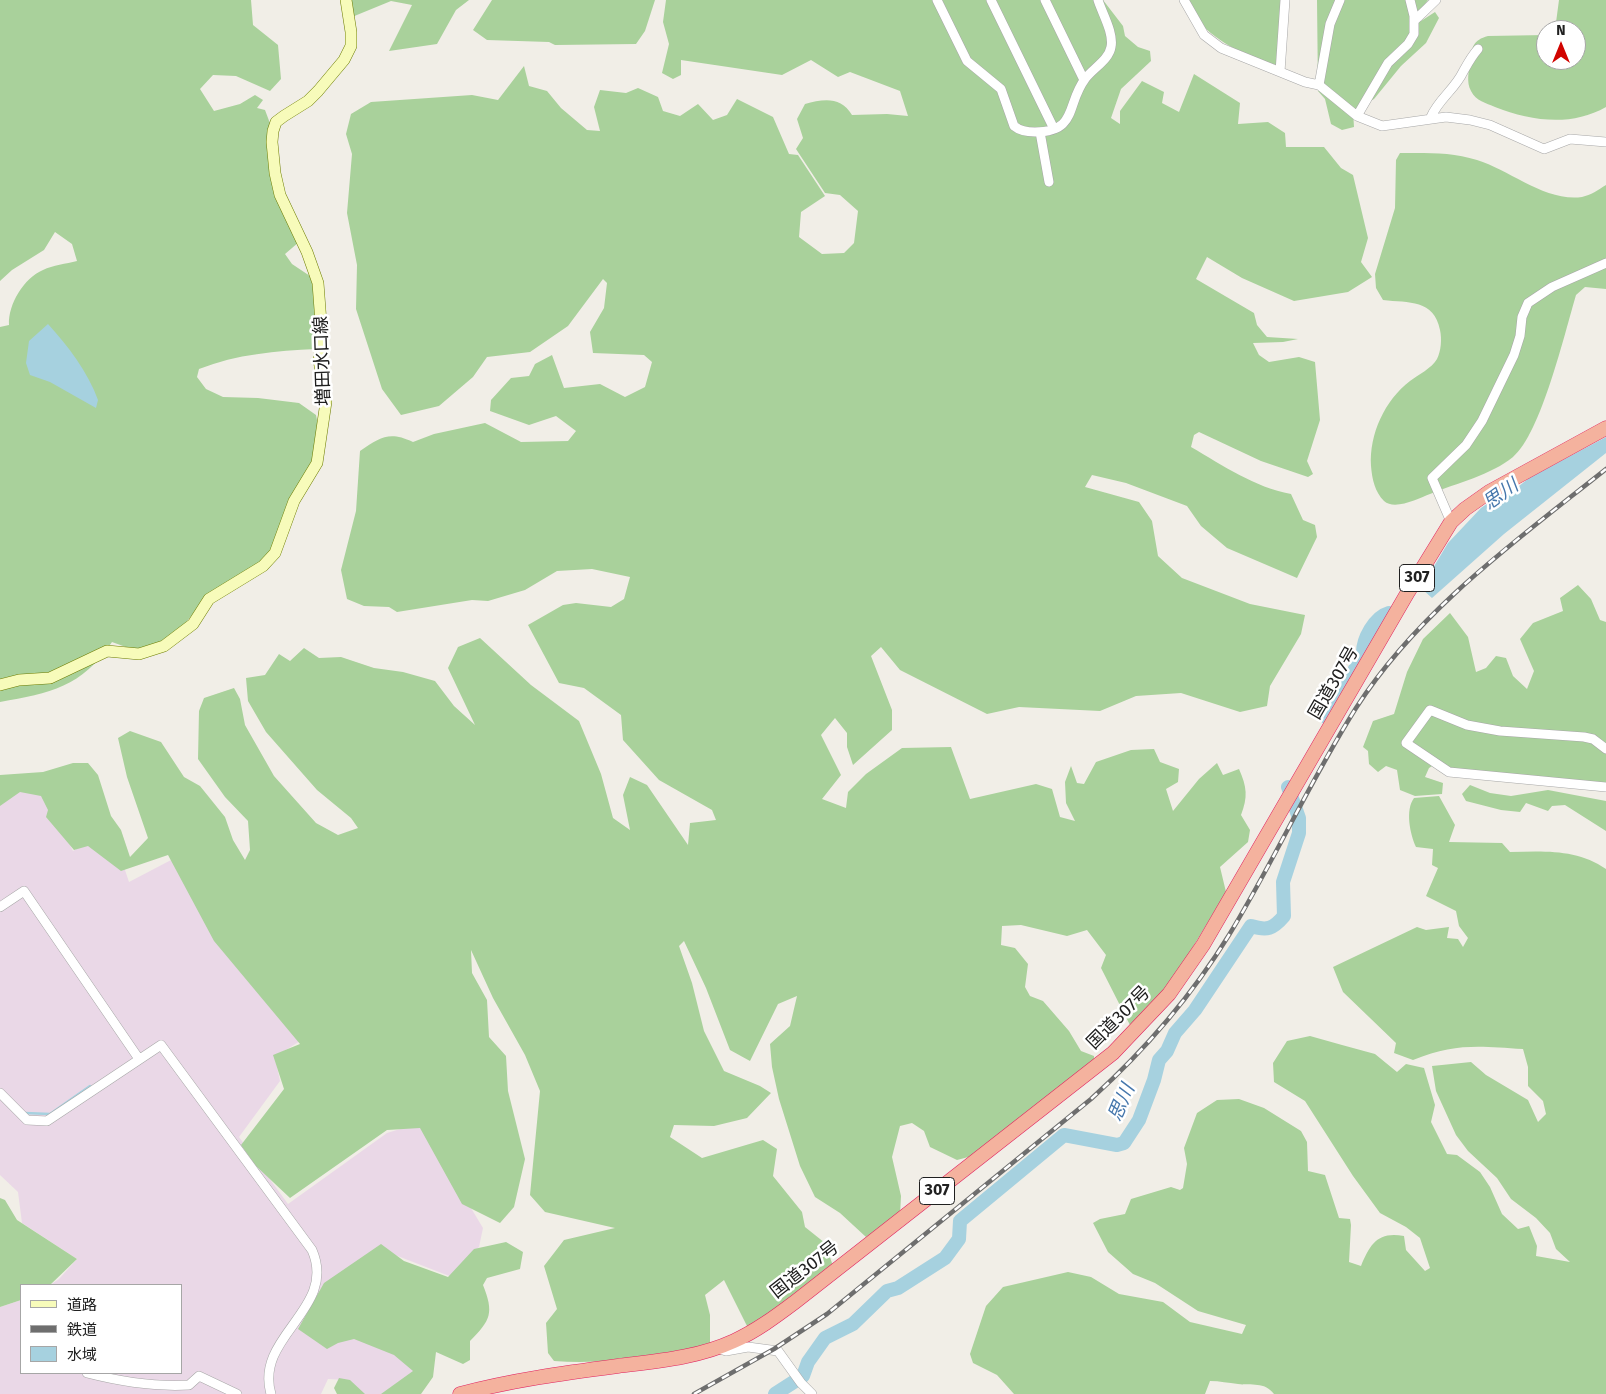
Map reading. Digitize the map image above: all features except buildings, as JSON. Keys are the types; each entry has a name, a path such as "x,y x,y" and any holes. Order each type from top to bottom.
{"highway":[{"name":"国道307号","path":"460,1394 493,1385 683,1358 734,1341 774,1317 1113,1053 1152,1013 1185,973 1451,522 1465,509 1489,492 1606,428"}],"main road":[{"name":"増田水口線","path":"0,685 20,680 50,678 107,651 140,654 164,646 193,624 209,599 256,571 275,553 294,501 316,464 326,402 319,360 322,336 318,283 308,252 280,195 275,173 272,142 273,131 276,122 313,96 344,60 351,46 351,32 346,0"}],"street":[{"path":"937,0 967,61 1001,89 1014,126 1028,132 1054,129 1068,119 1084,80 1106,56 1112,44 1098,0"},
{"path":"991,0 1054,129"},
{"path":"1045,0 1084,80"},
{"path":"1184,0 1204,35 1221,48 1280,72 1319,85 1357,116 1382,126 1431,118 1470,120 1510,133 1544,149 1570,139 1606,142"},
{"path":"1280,72 1285,0"},
{"path":"1319,85 1330,24 1340,0"},
{"path":"1357,116 1388,63 1408,44 1414,34 1414,21 1410,0"},
{"path":"1414,21 1436,0"},
{"path":"1431,118 1435,108 1458,80 1468,59 1478,49"},
{"path":"1040,132 1049,182"},
{"path":"1451,522 1432,478 1466,445 1482,422 1514,355 1520,336 1522,317 1528,303 1552,287 1606,264"},
{"path":"1606,749 1593,739 1584,737 1492,730 1467,726 1430,710 1406,743 1449,772 1606,787"},
{"path":"0,907 24,891 139,1059"},
{"path":"0,1093 27,1120 46,1121 161,1045 312,1250 316,1260 318,1277 312,1295 278,1347 269,1368 271,1394"},
{"path":"717,1348 726,1352 748,1347 778,1350 798,1380 812,1394"},
{"path":"91,1374 132,1384 171,1386 189,1385 199,1376 237,1394"}],"shaded area":[{"path":"21,789 42,789 73,851 91,841 124,867 129,882 173,859 300,1041 275,1057 280,1081 239,1137 288,1204 387,1133 420,1123 483,1228 479,1247 452,1277 382,1250 357,1333 399,1351 417,1370 384,1394 363,1394 346,1380 328,1379 321,1394 0,1394 0,1307 20,1300 20,1374 182,1374 182,1284 52,1284 59,1279 77,1259 22,1223 18,1192 0,1175 0,804"}],"green space":[{"path":"0,0 251,0 253,25 278,45 281,79 270,91 236,76 213,75 200,89 214,111 240,104 255,95 263,100 257,108 265,110 271,126 269,153 299,242 285,254 292,264 310,276 317,300 316,349 271,352 228,360 199,369 197,377 206,389 223,397 258,398 299,403 316,415 322,447 272,552 256,566 200,605 183,626 153,647 134,650 112,642 89,669 64,686 0,702 0,327 9,325 9,317 14,300 30,279 47,268 77,261 72,244 55,232 44,250 12,270 0,281"},
{"path":"349,0 469,0 456,10 437,44 389,51 412,5 391,1 352,17"},
{"path":"492,0 655,0 645,31 636,44 555,45 549,42 487,40 473,30"},
{"path":"666,0 1103,0 1123,26 1125,36 1138,47 1150,51 1151,61 1121,89 1111,118 1120,124 1120,111 1142,81 1164,92 1162,103 1179,112 1194,74 1240,103 1238,124 1268,122 1285,133 1286,147 1324,147 1341,168 1353,175 1368,238 1361,262 1372,277 1348,292 1294,301 1242,278 1207,257 1196,279 1254,313 1257,325 1267,337 1298,339 1283,342 1253,343 1259,355 1269,362 1299,357 1315,362 1320,420 1307,461 1313,474 1308,477 1261,461 1199,432 1194,435 1191,447 1252,481 1277,491 1291,494 1303,520 1315,525 1317,537 1297,578 1227,548 1201,526 1187,506 1126,483 1092,475 1085,487 1139,502 1152,521 1158,556 1182,578 1250,604 1305,615 1301,634 1270,686 1267,706 1240,712 1181,693 1136,696 1100,711 1019,707 987,714 900,670 881,647 871,656 892,710 892,730 853,765 847,747 847,733 835,718 821,735 841,775 822,799 846,808 848,792 866,774 902,748 951,747 970,799 1036,784 1052,789 1060,817 1075,821 1066,803 1065,782 1071,766 1077,783 1084,784 1096,762 1131,750 1154,749 1160,762 1179,769 1178,782 1166,789 1173,811 1199,779 1217,763 1223,775 1239,769 1245,787 1246,797 1241,815 1250,830 1248,842 1220,867 1226,892 1170,985 1131,1027 1101,968 1106,955 1087,930 1067,936 1021,925 1002,926 1001,945 1015,948 1028,964 1025,987 1030,996 1043,1001 1069,1031 1081,1051 1094,1056 1094,1065 976,1155 957,1160 930,1147 924,1131 912,1123 900,1126 892,1157 901,1196 900,1215 866,1237 840,1213 815,1197 800,1166 779,1099 772,1067 770,1044 790,1026 797,996 778,1004 750,1061 730,1050 706,988 684,941 679,946 692,983 704,1031 724,1071 760,1086 771,1093 747,1118 714,1126 674,1125 670,1137 702,1158 763,1140 777,1149 773,1176 802,1212 805,1227 825,1243 833,1266 781,1308 748,1328 724,1280 705,1295 710,1315 710,1344 613,1361 554,1361 548,1353 546,1323 557,1309 544,1266 564,1240 615,1228 545,1212 530,1195 540,1091 525,1055 493,998 471,950 472,973 487,1000 489,1037 506,1056 508,1091 525,1159 514,1207 500,1223 462,1204 420,1128 387,1130 290,1198 256,1166 241,1145 284,1089 273,1055 300,1044 214,941 168,855 121,871 88,846 74,850 46,817 48,810 41,796 20,792 0,806 0,775 43,772 73,763 88,763 98,775 111,816 121,830 130,857 148,838 127,777 118,738 130,731 161,742 184,777 200,786 225,817 233,840 245,860 250,850 248,821 225,797 198,759 199,711 204,698 234,688 240,699 245,725 274,776 316,823 338,835 358,828 351,818 317,790 266,732 248,701 246,678 265,675 279,654 290,661 304,648 319,658 341,657 374,668 403,672 435,681 454,706 475,725 448,668 458,647 480,638 531,685 579,721 601,774 613,818 630,830 623,795 630,777 647,785 688,845 690,823 716,820 712,810 659,780 623,740 621,715 584,688 559,683 528,625 563,605 576,603 611,607 624,599 630,577 592,569 557,571 525,590 488,601 472,600 397,612 389,607 364,606 347,599 341,570 356,511 360,451 385,437 398,437 413,442 434,434 485,423 521,442 568,441 576,431 556,416 529,425 490,411 491,400 511,378 529,376 535,364 552,355 564,388 600,384 625,397 645,387 652,362 644,355 593,353 590,332 604,308 607,283 603,279 568,326 530,352 487,357 473,377 439,406 401,415 382,389 356,309 357,265 347,213 352,154 346,134 351,114 371,102 472,95 498,100 524,66 529,86 547,91 561,108 587,130 600,131 594,107 600,90 626,93 638,88 658,97 663,111 680,116 698,104 713,120 727,115 737,99 773,117 789,154 798,155 825,196 801,212 799,237 822,254 844,253 854,243 858,211 840,195 825,193 796,149 803,138 797,119 805,104 825,100 831,100 843,105 852,115 887,114 908,116 900,91 850,72 838,77 811,60 782,75 681,60 681,75 673,79 662,73 669,44 663,22"},
{"path":"1186,0 1286,0 1282,66 1250,56 1220,40 1200,23"},
{"path":"1317,0 1428,0 1419,12 1421,21 1435,12 1439,18 1426,43 1401,66 1374,99 1353,111 1354,127 1342,130 1331,124 1325,99 1318,91"},
{"path":"1559,0 1606,0 1606,107 1579,117 1551,120 1509,112 1485,103 1476,97 1471,91 1468,76 1471,56 1476,42 1488,36 1536,35 1536,70 1586,70 1586,20 1556,20"},
{"path":"1400,153 1468,157 1555,195 1582,197 1606,185 1606,289 1585,287 1576,295 1559,356 1542,405 1523,445 1513,457 1495,469 1473,478 1414,501 1394,505 1384,501 1376,489 1373,480 1371,454 1376,430 1380,419 1393,398 1410,381 1435,362 1441,341 1437,320 1426,308 1419,304 1383,300 1376,288 1375,274 1395,208 1396,160"},
{"path":"1578,585 1591,599 1600,620 1606,622 1606,788 1454,770 1437,763 1429,768 1425,777 1443,783 1442,794 1415,796 1400,790 1397,770 1386,766 1378,772 1369,764 1368,751 1363,747 1373,721 1394,714 1407,672 1423,639 1450,613 1468,637 1476,672 1486,668 1496,656 1506,658 1513,676 1527,689 1534,671 1520,639 1533,623 1563,611 1560,598"},
{"path":"1470,785 1490,793 1511,796 1548,790 1606,801 1606,831 1565,805 1552,806 1548,811 1526,803 1520,812 1501,810 1466,801 1462,794"},
{"path":"1439,796 1455,825 1449,842 1502,843 1510,852 1548,852 1572,855 1595,862 1606,869 1606,1394 1274,1394 1266,1387 1258,1385 1210,1381 1205,1394 1014,1394 997,1375 973,1363 970,1354 986,1306 1003,1287 1068,1272 1091,1277 1119,1294 1163,1302 1190,1322 1242,1334 1246,1325 1198,1311 1155,1283 1133,1274 1108,1252 1093,1223 1100,1219 1125,1214 1131,1199 1171,1187 1180,1190 1183,1188 1187,1164 1184,1148 1197,1113 1217,1100 1239,1099 1264,1108 1301,1131 1307,1142 1308,1171 1325,1175 1339,1218 1350,1219 1349,1262 1361,1266 1368,1251 1376,1241 1381,1237 1395,1235 1404,1236 1406,1250 1425,1271 1430,1268 1420,1238 1406,1227 1380,1213 1353,1176 1305,1101 1274,1082 1273,1063 1287,1041 1310,1036 1375,1054 1397,1072 1406,1064 1424,1068 1435,1105 1431,1122 1447,1154 1457,1155 1480,1172 1490,1187 1502,1214 1518,1229 1529,1226 1537,1246 1536,1256 1570,1262 1556,1249 1550,1233 1536,1218 1511,1199 1497,1178 1468,1151 1456,1135 1436,1091 1432,1066 1471,1062 1486,1075 1528,1100 1538,1122 1546,1114 1543,1101 1528,1086 1528,1067 1523,1049 1493,1047 1454,1048 1413,1060 1394,1053 1396,1043 1343,992 1333,967 1417,927 1426,930 1449,927 1447,938 1458,939 1463,947 1468,938 1459,926 1456,911 1426,896 1438,868 1432,865 1433,849 1416,847 1410,829 1409,815 1414,798"},
{"path":"0,1198 5,1200 17,1220 77,1259 51,1284 20,1284 20,1300 0,1307"},
{"path":"506,1242 523,1252 520,1269 487,1278 483,1285 489,1303 488,1316 482,1327 470,1341 470,1360 463,1364 436,1352 433,1377 421,1394 381,1394 413,1371 394,1355 354,1339 338,1343 327,1349 298,1329 324,1283 381,1244 404,1261 448,1277 474,1249"},
{"path":"339,1378 350,1380 365,1394 337,1394 334,1388"}],"water":[{"path":"48,324 70,350 89,379 98,400 96,408 50,382 30,375 26,363 29,341"},
{"path":"1606,437 1606,453 1504,534 1432,598 1421,588 1448,543 1481,508 1498,496 1513,491 1529,478"}],"waterway":[{"name":"思川","path":"1327,718 1363,655 1363,649 1370,630 1379,619 1389,613"},
{"name":"思川","path":"775,1394 803,1376 808,1362 825,1338 853,1324 887,1291 898,1288 945,1258 959,1239 960,1221 1064,1135 1117,1145 1124,1143 1139,1120 1154,1080 1159,1060 1167,1051 1175,1033 1195,1010 1251,926 1269,928 1284,916 1283,882 1299,833 1299,818 1288,787"},
{"path":"25,1113 50,1114 90,1086"}],"railway":[{"path":"694,1394 774,1349 827,1314 1091,1099 1130,1062 1183,1001 1229,935 1339,736 1381,673 1409,639 1471,578 1606,469"}]}
